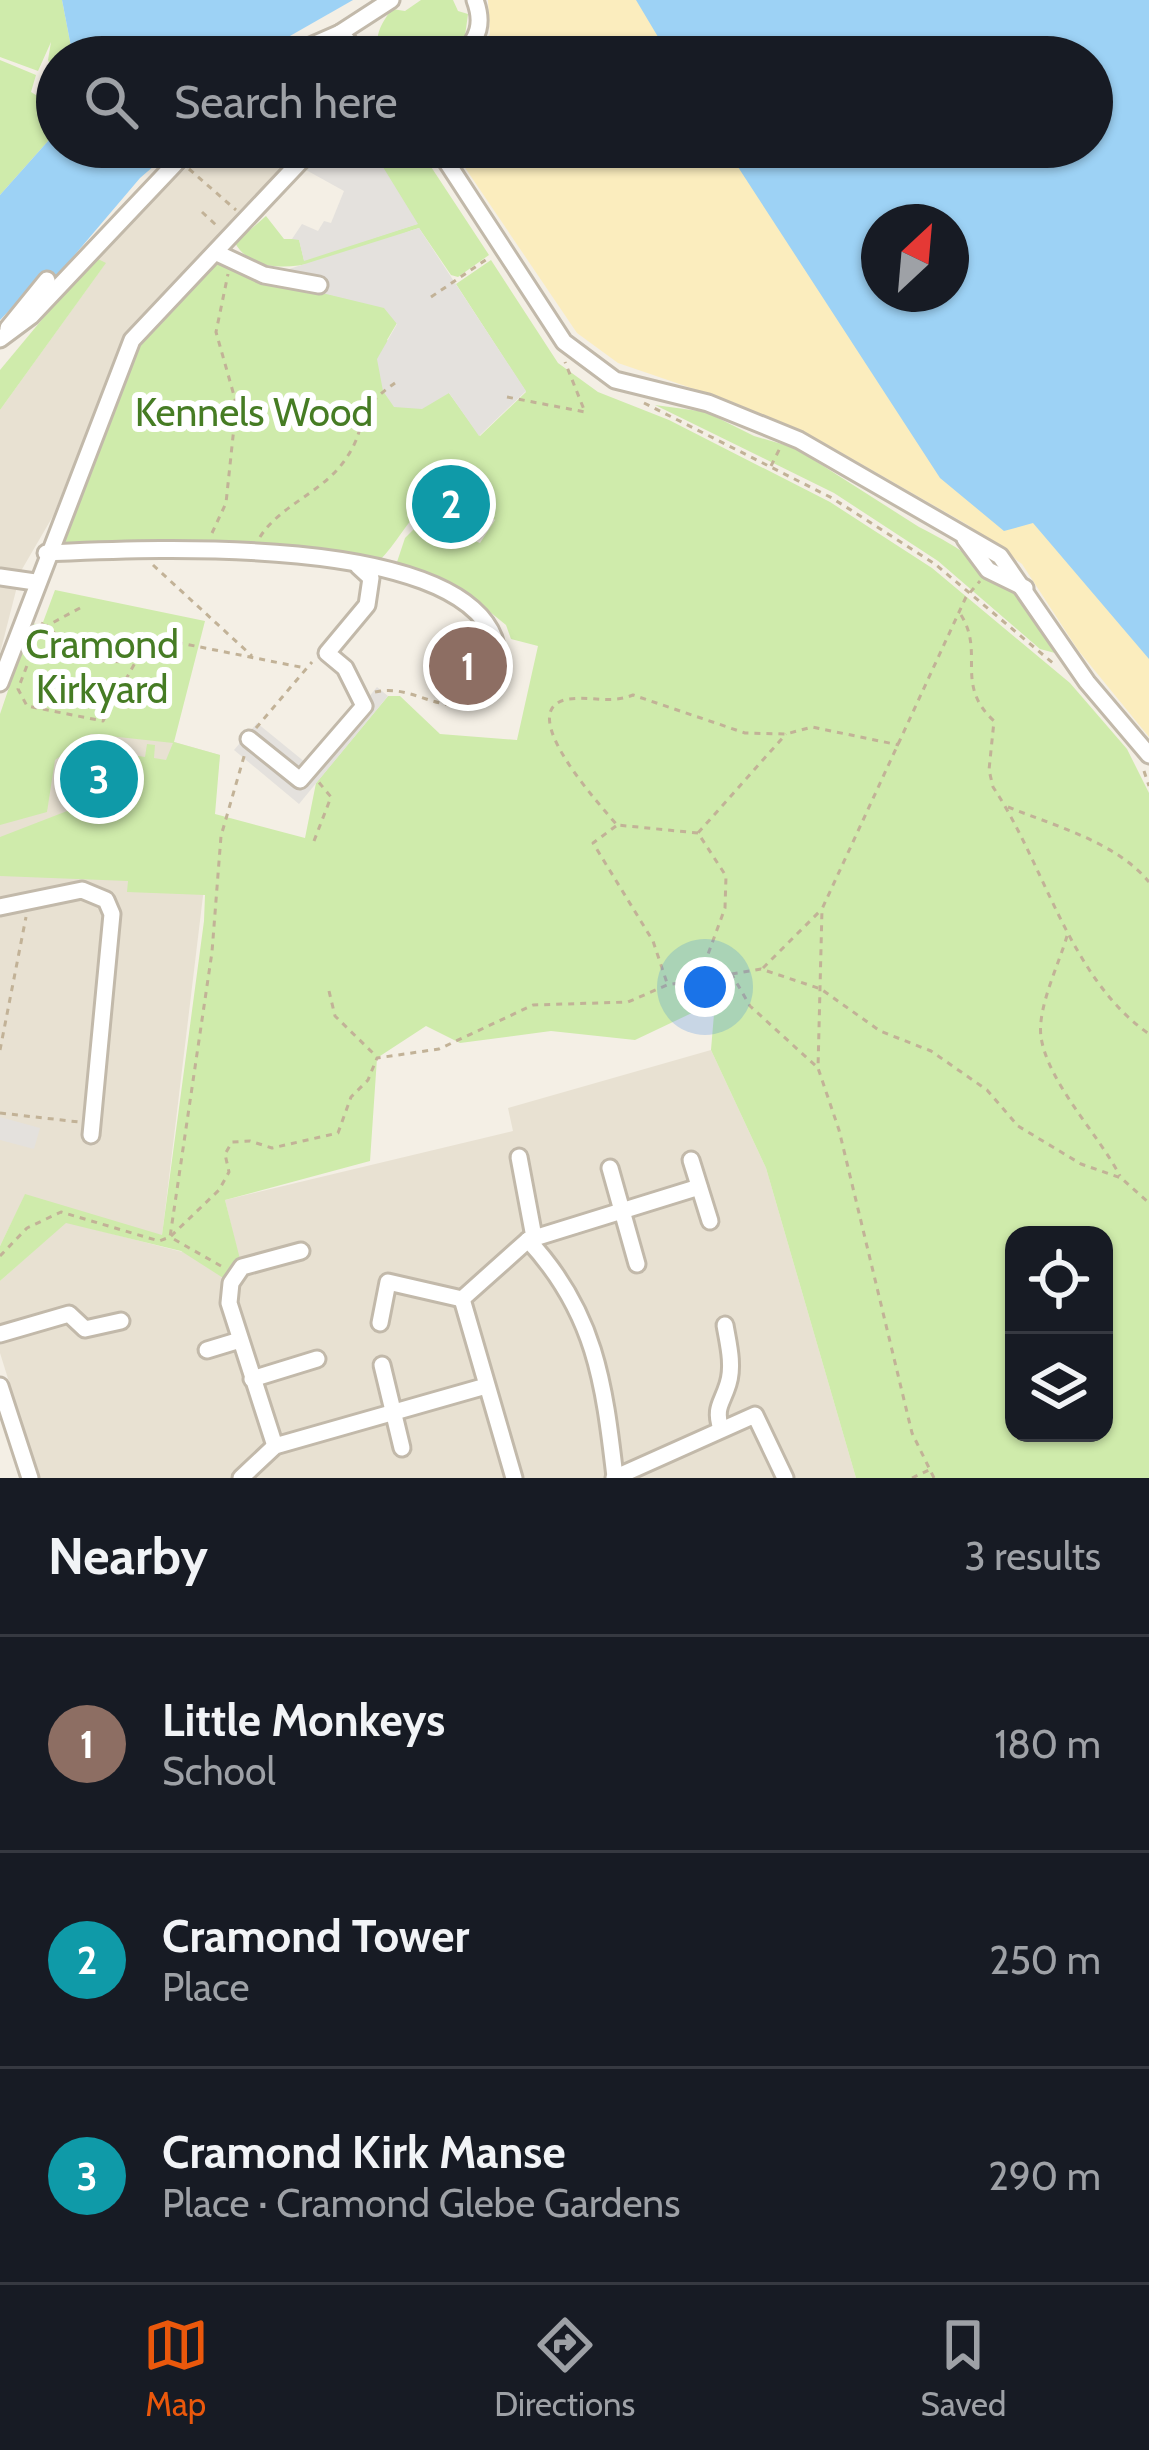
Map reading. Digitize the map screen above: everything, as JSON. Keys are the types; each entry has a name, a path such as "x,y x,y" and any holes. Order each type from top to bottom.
{"street":[{"path":"361,0 361,20"},
{"path":"333,36 392,0"},
{"path":"475,0 481,16 478,36"},
{"path":"340,33 343,36"},
{"path":"3,335 31,316 171,168"},
{"path":"0,683 119,362 132,340 224,257 230,238 295,168"},
{"path":"450,168 564,342 615,380 708,404 799,440 1000,556 1087,682 1149,755"},
{"path":"224,257 265,275 319,285"},
{"path":"3,335 10,319 46,280"},
{"path":"965,539 988,570 1025,588"},
{"path":"46,553 205,546 356,564 426,584 486,623 497,644 489,684"},
{"path":"249,739 300,780 364,706 345,668 327,653 368,605 373,590 371,578 356,564"},
{"path":"0,577 35,582"},
{"path":"0,907 82,890 106,900 112,914 92,1129"},
{"path":"519,1157 531,1238 570,1290 593,1343 615,1478 755,1415 785,1478"},
{"path":"691,1160 710,1221"},
{"path":"610,1168 637,1264"},
{"path":"462,1299 531,1238 699,1187"},
{"path":"275,1446 229,1303 242,1267 301,1251"},
{"path":"380,1323 388,1282 462,1299"},
{"path":"462,1299 514,1478"},
{"path":"0,1334 69,1314 86,1329 122,1321"},
{"path":"721,1429 717,1401 729,1382 725,1325"},
{"path":"207,1351 240,1340"},
{"path":"252,1379 316,1359"},
{"path":"382,1365 403,1448"},
{"path":"0,1386 8,1439 30,1478"},
{"path":"241,1478 275,1446 486,1386"}],"path":[{"path":"199,168 247,221"},
{"path":"202,212 230,238"},
{"path":"431,297 502,249"},
{"path":"205,546 226,503 234,427 235,399 216,332 224,257"},
{"path":"507,398 585,412 565,366 564,342"},
{"path":"251,550 272,518 291,510 345,460 367,402 394,382"},
{"path":"641,400 849,509 970,593 1055,664"},
{"path":"770,467 780,448"},
{"path":"135,549 253,658"},
{"path":"761,969 822,909 960,613 988,570"},
{"path":"80,608 46,625 18,689 31,708 103,722 145,636 307,669"},
{"path":"960,613 972,633 968,677 979,707 994,721 989,770 1068,934 1130,1021 1149,1034"},
{"path":"22,617 46,625 95,662 124,662 129,650 142,650"},
{"path":"170,1237 212,952 221,836 249,739 307,669 327,653"},
{"path":"363,698 397,689 455,707 474,698 482,681 489,684"},
{"path":"698,833 617,825 580,786 569,758 553,742 549,726 554,706 565,699 620,701 633,695 746,733 786,734 812,727 900,745"},
{"path":"698,833 786,734"},
{"path":"308,771 331,797 314,841"},
{"path":"1006,806 1091,840 1138,868 1149,882"},
{"path":"617,825 593,843 653,941 668,985"},
{"path":"698,833 726,876 725,908 699,978"},
{"path":"0,1050 28,926 23,902"},
{"path":"822,909 818,1068 839,1130 912,1433 934,1478"},
{"path":"1068,934 1041,1036 1077,1116 1105,1146 1121,1178 1149,1204"},
{"path":"377,1058 439,1048 533,1004 628,1002 668,985 761,969 820,989 880,1031 950,1064 987,1090 1018,1126 1081,1164 1121,1178"},
{"path":"730,971 750,1006 818,1068"},
{"path":"329,992 335,1016 377,1058"},
{"path":"0,1256 27,1228 62,1212 159,1241 170,1237 219,1190 229,1172 224,1154 232,1142 272,1148 338,1133 351,1096 368,1080 377,1058"},
{"path":"0,1113 92,1129"},
{"path":"170,1237 236,1275"},
{"path":"911,1478 931,1469"}],"shaded area":[{"path":"187,168 288,168 123,340 53,516 21,571 0,653 0,410 105,264 94,257"},
{"path":"384,168 418,224 304,261 299,240 292,239 302,224 318,231 324,221 331,223 344,191 306,170"},
{"path":"419,228 526,391 479,436 449,393 422,409 394,407 383,391 377,359 397,324 384,308 285,284 289,269"},
{"path":"377,687 388,696 299,804 234,750 257,723 311,767"},
{"path":"0,716 174,742 220,755 162,1236 25,1195 0,1246"},
{"path":"711,1050 766,1168 856,1478 39,1478 0,1353 0,1281 66,1222 241,1267 225,1200 513,1131 508,1108"},
{"path":"0,1117 40,1128 34,1149 0,1140"}],"green space":[{"path":"0,0 62,0 69,36 36,36 36,70 0,57"},
{"path":"421,0 453,0 458,11 468,14 465,36 378,36 392,9 405,11"},
{"path":"0,60 36,75 31,92 36,95 36,155 0,195"},
{"path":"382,168 432,168 489,255 458,277 451,275 419,228 348,254 294,266 270,266 250,258 235,243 266,216 284,239 299,239 304,260 417,224"},
{"path":"94,257 106,263 0,410 0,370"},
{"path":"491,260 558,363 598,392 669,420 830,502 932,568 1070,683 1127,749 1149,793 1149,1478 856,1478 766,1168 711,1050 715,1002 635,1040 551,1031 460,1043 426,1026 377,1058 370,1161 225,1200 242,1267 231,1283 181,1251 66,1223 0,1281 0,1246 25,1194 162,1235 204,921 205,895 127,892 128,881 0,876 0,837 80,806 109,808 113,774 129,775 132,755 145,757 147,744 155,745 154,758 166,760 173,743 91,734 55,760 47,812 0,825 0,714 31,623 42,625 55,590 205,621 174,742 220,755 215,814 305,838 316,783 388,696 400,696 440,734 517,740 538,646 511,639 506,625 474,599 471,604 395,568 405,538 423,520 480,543 495,520 459,489 420,510 378,562 195,540 61,547 136,347 218,261 252,276 384,307 397,323 387,340 449,393 480,436 526,392 456,284"},
{"path":"655,405 706,412 754,436 795,448 957,548 1034,613 1055,653 1040,649 938,561 834,493"}],"sand":[{"path":"488,0 1149,0 1149,737 1078,650 1022,564 968,525 823,442 735,403 618,363 577,333 465,168 1113,168 1113,36 489,36"}],"water":[{"path":"62,0 353,0 290,36 69,36"},
{"path":"636,0 1149,0 1149,659 1033,523 1004,531 940,478 739,168 1113,168 1113,36 657,36"},
{"path":"36,155 36,168 152,168 50,284 41,277 0,320 0,195"}],"place":[{"name":"Cramond Tower","path":"451,504"},
{"name":"Little Monkeys","path":"468,666"},
{"name":"Cramond Kirk Manse","path":"99,779"}],"park label":[{"name":"Kennels Wood","path":"254,412"},
{"name":"Cramond Kirkyard","path":"102,666"}]}
